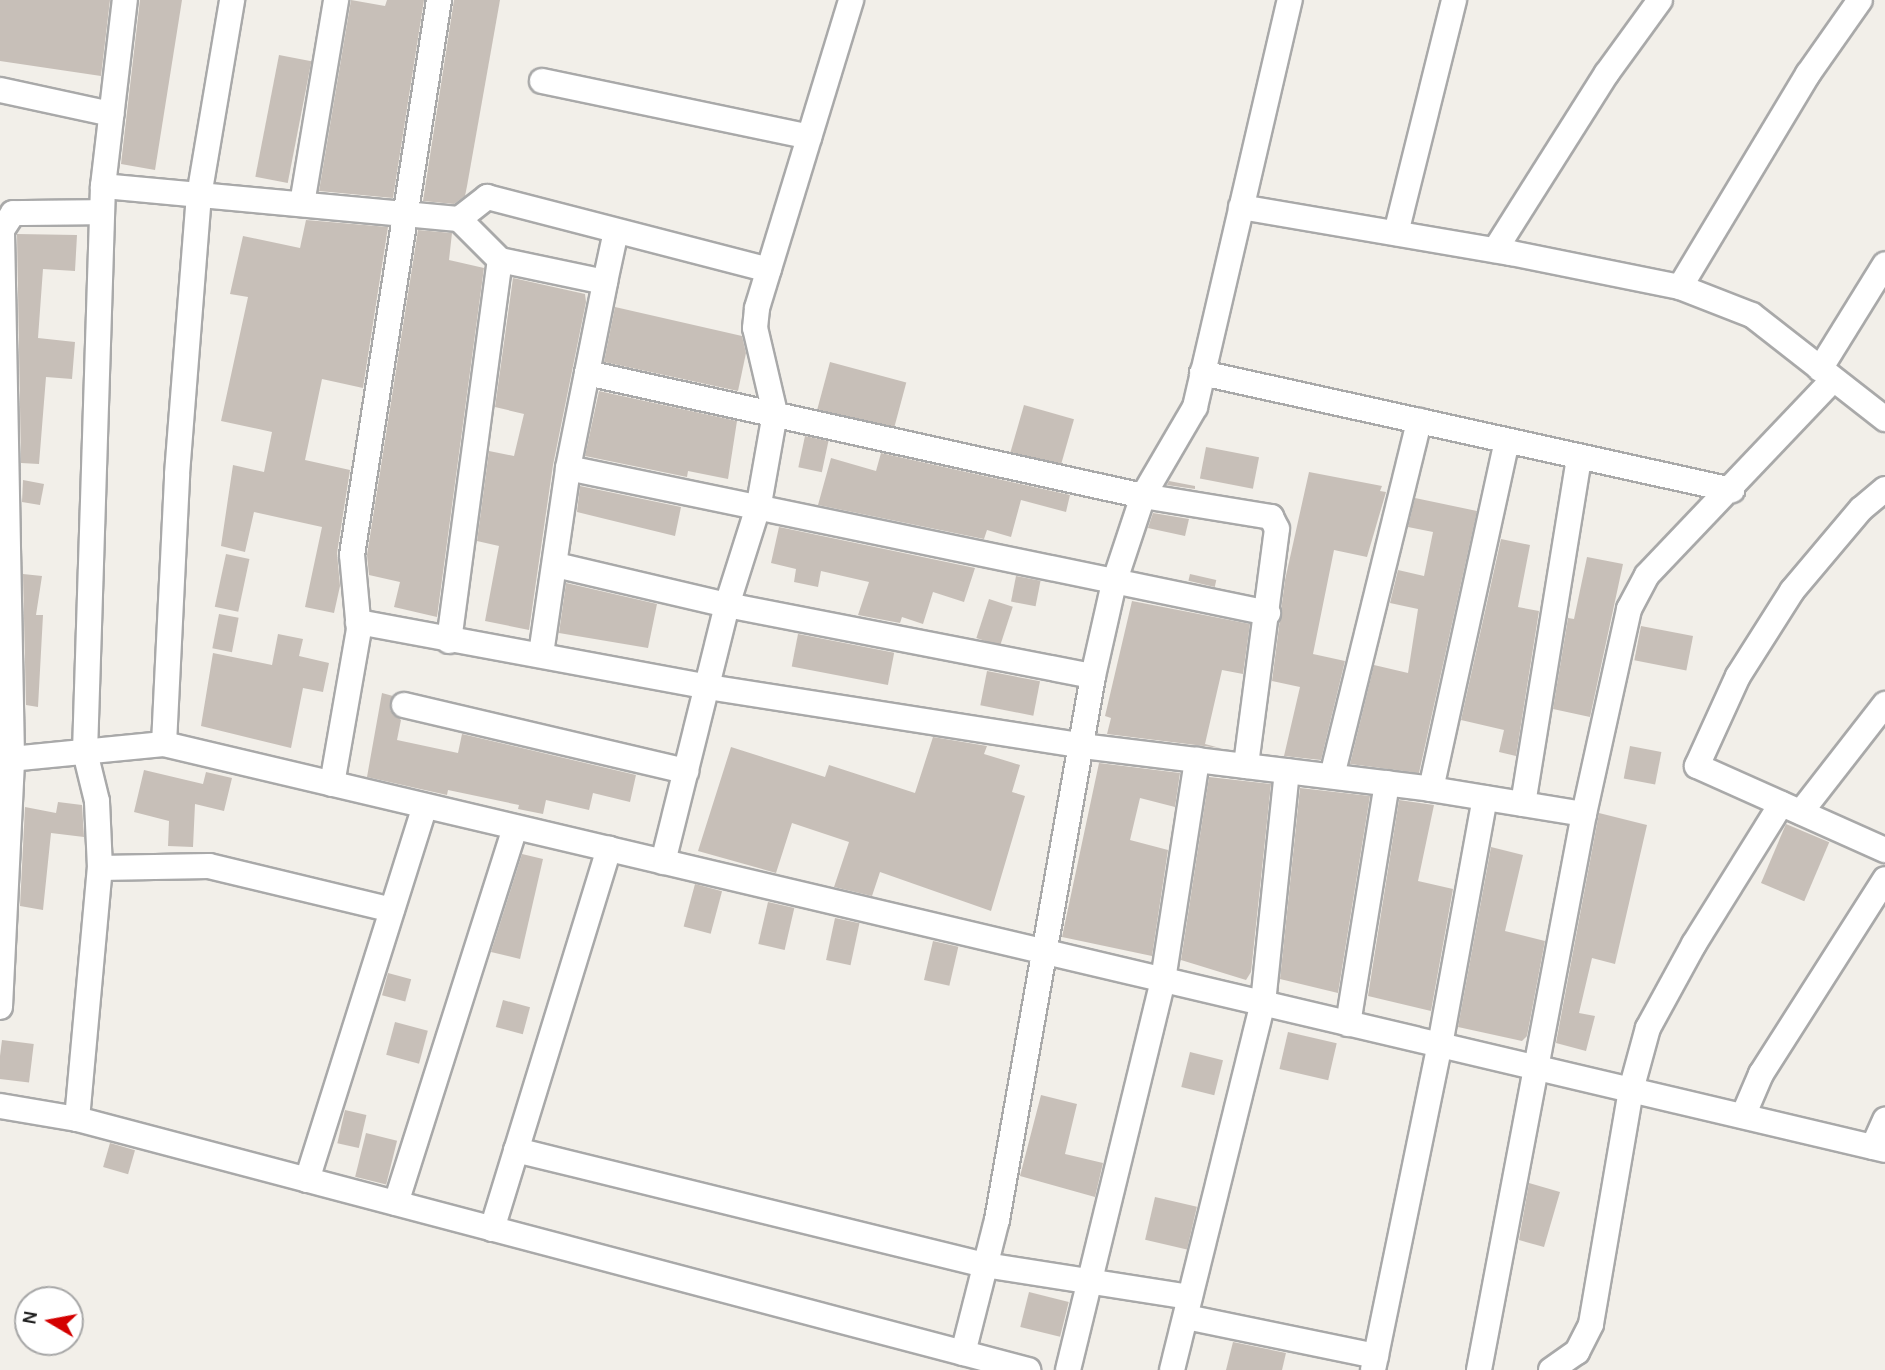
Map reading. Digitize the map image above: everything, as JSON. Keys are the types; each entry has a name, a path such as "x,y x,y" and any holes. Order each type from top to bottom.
{"street":[{"path":"77,1119 100,868 97,801 85,751 103,186 125,0"},
{"path":"164,744 177,474 200,196 232,0"},
{"path":"302,204 336,0"},
{"path":"332,783 358,622 352,555 403,215 439,0"},
{"path":"663,862 727,605 759,504 775,412 755,322 851,0"},
{"path":"963,1353 985,1265 1046,952 1093,676 1114,583 1143,496 1195,407 1290,0"},
{"path":"1396,233 1454,0"},
{"path":"1495,250 1607,74 1660,0"},
{"path":"1680,287 1808,75 1860,0"},
{"path":"542,81 809,137"},
{"path":"0,90 111,114"},
{"path":"103,186 459,219 499,260 605,282"},
{"path":"459,219 487,197 769,270"},
{"path":"1241,207 1495,250 1680,287 1752,315 1885,419"},
{"path":"0,1007 6,759 2,230 7,212 102,212"},
{"path":"541,654 568,468 616,231"},
{"path":"449,641 499,260"},
{"path":"1479,1370 1584,814 1629,609 1637,588 1732,490 1826,375 1885,264"},
{"path":"587,373 775,412 1143,496 1275,520 1268,613 1246,766"},
{"path":"1202,373 1732,490"},
{"path":"1332,776 1419,421"},
{"path":"1431,789 1507,441"},
{"path":"1523,804 1579,457"},
{"path":"568,468 759,504 1114,583 1268,613"},
{"path":"1885,489 1861,509 1792,591 1738,676 1697,766 1885,849"},
{"path":"556,565 727,605 1093,676"},
{"path":"358,622 708,687 1083,746 1387,783 1584,814"},
{"path":"404,705 686,771"},
{"path":"1551,1370 1577,1352 1591,1324 1631,1090 1648,1028 1694,944 1791,808 1885,705"},
{"path":"6,759 164,744 1879,1149 1885,1120"},
{"path":"1068,1370 1163,980 1198,760"},
{"path":"1172,1370 1262,1003 1287,771"},
{"path":"1348,1024 1387,783"},
{"path":"516,1150 985,1265 1089,1281 1188,1307 1375,1363 1440,1045 1485,797"},
{"path":"307,1180 425,806"},
{"path":"396,1203 515,827"},
{"path":"492,1229 609,849"},
{"path":"100,868 209,866 392,910"},
{"path":"1743,1116 1761,1074 1885,878"},
{"path":"0,1107 77,1119 1028,1370"}],"building":[{"path":"0,0 110,0 101,76 0,61"},
{"path":"140,0 182,0 155,170 121,164"},
{"path":"351,0 385,6 387,0 424,0 393,198 319,191"},
{"path":"454,0 500,0 465,196 454,204 423,201"},
{"path":"279,55 311,61 288,183 255,177"},
{"path":"306,220 388,227 363,388 322,379 305,460 350,470 337,553 340,586 334,613 305,607 322,527 254,512 245,552 221,546 233,465 264,472 272,432 221,421 248,297 230,294 243,236 300,248"},
{"path":"418,230 452,233 449,260 484,268 437,617 394,607 400,582 369,575 367,555"},
{"path":"17,234 77,235 75,271 43,269 38,338 75,342 72,379 46,377 39,464 21,463"},
{"path":"513,278 585,294 586,302 553,465 529,630 485,621 499,546 477,541 489,451 514,456 524,414 495,407"},
{"path":"615,307 742,336 746,353 738,391 604,362"},
{"path":"830,362 906,382 894,430 817,409"},
{"path":"599,391 737,421 728,479 688,471 687,477 585,456"},
{"path":"1024,405 1074,419 1060,466 1010,452"},
{"path":"805,436 828,441 822,472 798,467"},
{"path":"1206,447 1259,457 1253,489 1200,478"},
{"path":"881,453 1070,495 1066,512 1021,500 1011,537 987,530 984,539 818,505 831,458 876,471"},
{"path":"1309,472 1382,486 1380,491 1386,492 1367,557 1334,550 1313,654 1345,661 1321,760 1284,756 1300,687 1272,681 1285,580"},
{"path":"23,480 44,484 40,505 22,502"},
{"path":"1169,481 1195,486 1195,489 1167,485"},
{"path":"580,486 681,507 675,536 577,512"},
{"path":"1415,498 1477,511 1419,773 1350,764 1374,665 1408,673 1418,609 1390,603 1398,570 1424,576 1433,532 1408,527"},
{"path":"1153,513 1189,519 1185,536 1148,528"},
{"path":"779,527 975,568 964,602 933,592 923,624 902,617 900,623 858,615 869,582 821,571 818,587 794,582 796,569 771,563"},
{"path":"1501,539 1530,545 1518,607 1539,611 1516,756 1499,752 1504,730 1461,720"},
{"path":"226,554 249,559 238,612 215,607"},
{"path":"1587,557 1623,564 1590,717 1553,709 1568,618 1574,619"},
{"path":"23,574 42,576 36,615 43,615 38,707 26,705"},
{"path":"1190,574 1216,580 1215,587 1188,581"},
{"path":"1016,576 1041,581 1036,606 1011,602"},
{"path":"566,583 657,604 648,648 559,633"},
{"path":"989,599 1013,607 1000,646 976,638"},
{"path":"1132,601 1250,624 1243,674 1222,670 1205,744 1220,748 1107,734 1111,718 1105,716"},
{"path":"219,614 239,618 232,652 212,648"},
{"path":"1641,626 1693,636 1686,670 1634,660"},
{"path":"278,634 303,639 299,656 329,663 323,692 303,688 291,748 201,726 213,653 272,665"},
{"path":"798,634 894,653 888,685 792,666"},
{"path":"987,671 1040,681 1033,716 980,705"},
{"path":"382,693 393,696 390,710 401,720 397,740 458,753 462,734 636,775 630,802 593,793 589,810 546,800 543,814 518,809 519,805 448,790 447,795 367,777"},
{"path":"933,737 987,746 984,754 1020,765 1012,792 1025,796 991,911 880,872 872,896 834,887 849,842 792,823 776,873 698,851 731,747 825,777 829,765 915,793"},
{"path":"1630,746 1661,752 1655,784 1624,778"},
{"path":"1099,763 1180,773 1175,807 1140,798 1130,840 1168,850 1152,956 1062,937"},
{"path":"144,770 203,784 206,772 232,778 224,811 195,804 193,847 168,846 169,821 134,812"},
{"path":"1209,777 1271,784 1251,972 1246,980 1181,960"},
{"path":"1300,788 1370,796 1338,993 1280,979"},
{"path":"1399,800 1434,805 1418,881 1453,889 1431,1011 1368,996"},
{"path":"58,802 82,805 84,837 51,833 43,910 20,906 25,807 56,813"},
{"path":"1599,813 1647,825 1615,964 1592,958 1579,1013 1595,1016 1586,1051 1556,1043"},
{"path":"1786,824 1829,842 1804,901 1761,883"},
{"path":"1491,847 1523,855 1505,931 1545,941 1527,1036 1522,1041 1458,1027"},
{"path":"522,854 543,859 520,959 491,952"},
{"path":"695,884 722,891 711,934 684,927"},
{"path":"768,902 794,908 785,950 758,944"},
{"path":"835,918 859,923 851,965 826,960"},
{"path":"933,941 958,947 949,986 924,980"},
{"path":"388,973 411,979 405,1001 382,995"},
{"path":"503,1000 530,1007 523,1034 496,1027"},
{"path":"395,1022 428,1031 419,1064 386,1055"},
{"path":"1288,1032 1337,1043 1328,1080 1279,1069"},
{"path":"2,1040 34,1044 29,1083 0,1079"},
{"path":"1190,1052 1223,1060 1214,1095 1181,1087"},
{"path":"1041,1095 1077,1104 1065,1154 1103,1163 1095,1197 1020,1176"},
{"path":"345,1110 366,1115 359,1148 337,1143"},
{"path":"366,1133 397,1141 386,1184 355,1177"},
{"path":"110,1143 135,1150 128,1174 103,1167"},
{"path":"1529,1183 1560,1192 1544,1247 1519,1240"},
{"path":"1155,1197 1197,1207 1187,1250 1145,1240"},
{"path":"1029,1292 1069,1302 1060,1337 1020,1327"},
{"path":"1233,1342 1286,1353 1282,1370 1226,1370"}]}
